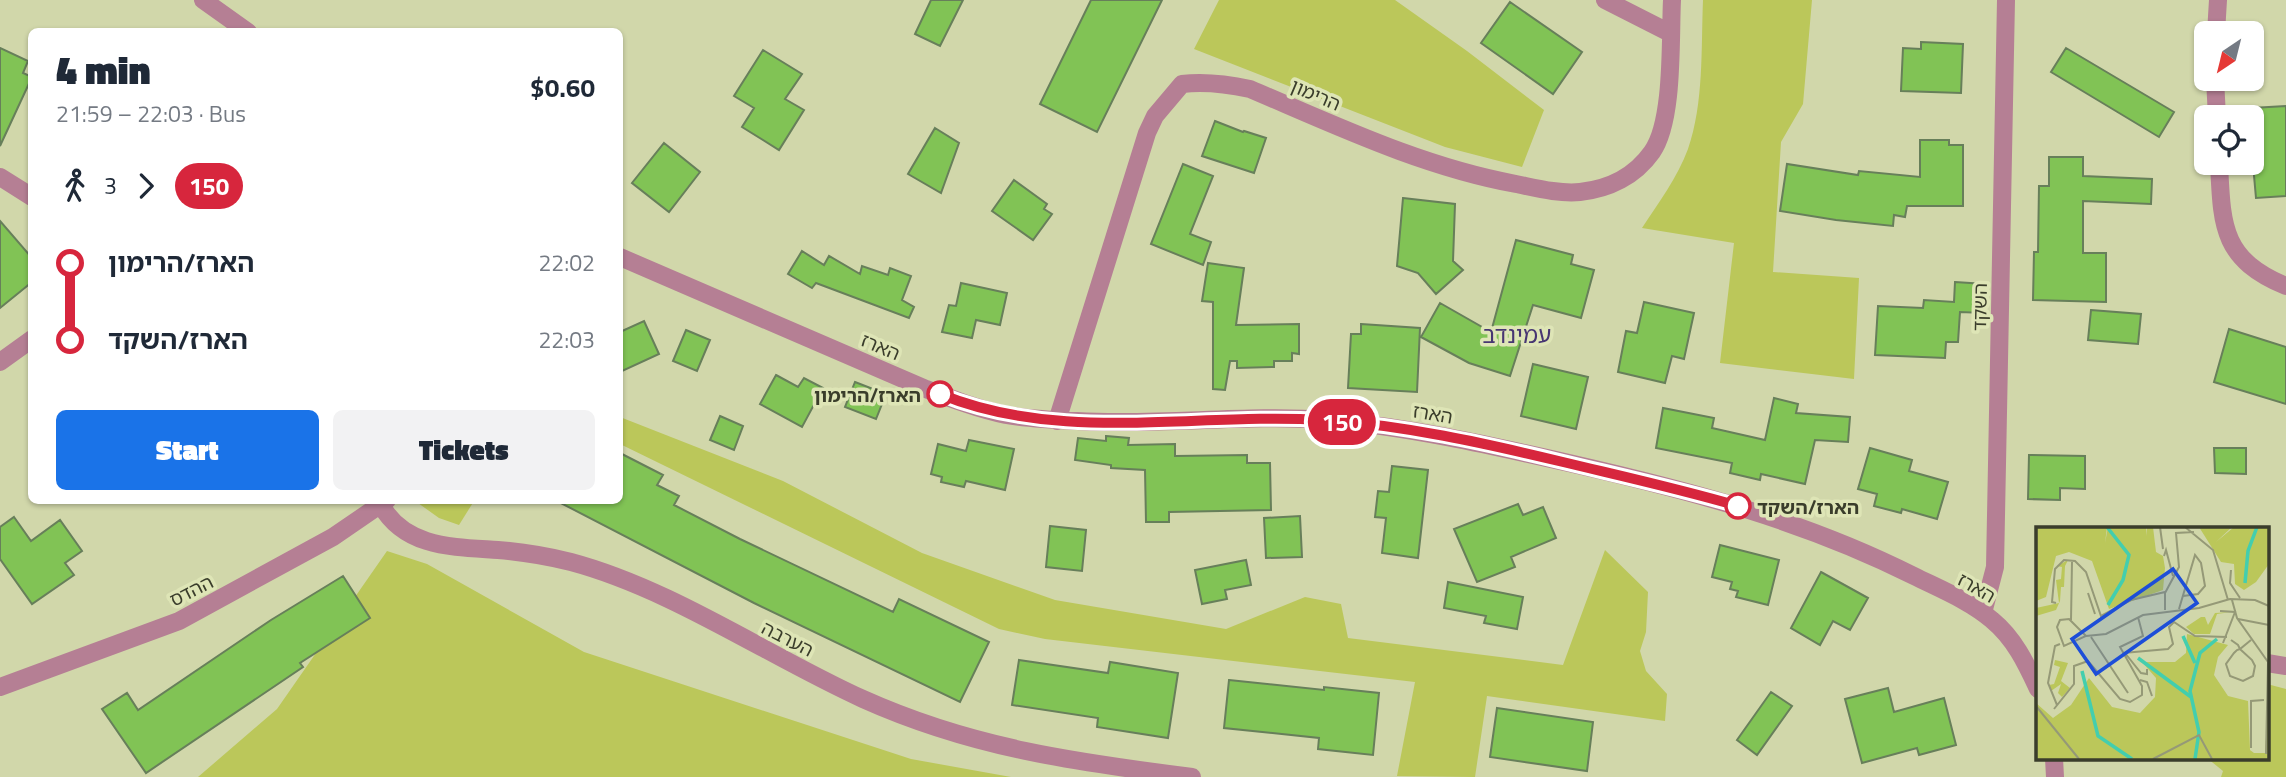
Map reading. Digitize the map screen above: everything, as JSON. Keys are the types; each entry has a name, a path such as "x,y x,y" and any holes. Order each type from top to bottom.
{"street":[{"path":"203,0 242,28"},
{"path":"1605,0 1630,6 1670,33"},
{"path":"1670,33 1672,0"},
{"name":"השקד","path":"1983,613 1995,567 2006,0"},
{"path":"2217,21 2218,0"},
{"name":"הרימון","path":"1057,421 1147,133 1155,116 1182,84 1200,82 1250,89 1398,152 1500,181 1578,192 1608,186 1634,173 1653,150 1662,125 1668,87 1670,33"},
{"path":"2220,175 2225,230 2237,251 2253,267 2286,286"},
{"path":"0,177 28,194"},
{"name":"הארז","path":"623,258 946,397 1006,415 1120,424 1261,418 1391,427 1483,444 1618,475 1761,513 1833,539 1983,613 2012,640 2036,684"},
{"path":"0,362 28,342"},
{"name":"ההדס","path":"0,687 179,621 333,537 382,504"},
{"name":"הערבה","path":"385,504 397,526 411,536 452,547 498,550 589,567 669,600 838,687 892,711 950,732 1043,756 1192,777"},
{"path":"2268,663 2286,666"}],"green space":[{"path":"1219,0 1395,0 1544,110 1522,167 1445,147 1194,49"},
{"path":"1703,0 1812,0 1803,104 1781,142 1773,272 1859,278 1854,379 1720,363 1734,243 1642,228 1679,170 1693,131 1701,76"},
{"path":"623,418 783,481 922,553 1055,600 1226,629 1305,597 1341,604 1348,638 1563,665 1605,550 1648,592 1646,632 1640,651 1646,671 1667,694 1665,721 1487,696 1475,777 1397,776 1415,682 1045,639 999,629 623,445"},
{"path":"419,504 472,504 459,525 439,518"},
{"path":"387,551 427,564 584,652 911,759 1011,777 198,777 277,709"},
{"path":"2268,684 2286,689 2286,777 2221,777 2223,771 2209,760 2268,760"}],"building":[{"path":"931,0 963,0 940,46 915,34"},
{"path":"1091,0 1162,0 1097,132 1040,104"},
{"path":"1510,2 1582,52 1553,94 1481,43"},
{"path":"1921,42 1963,44 1961,93 1901,91 1903,48 1921,49"},
{"path":"0,48 28,61 23,73 28,75 28,86 0,146"},
{"path":"2066,48 2174,112 2159,137 2051,72"},
{"path":"763,50 802,74 785,99 804,110 779,150 742,127 754,108 734,96"},
{"path":"2286,106 2286,196 2256,198 2254,175 2264,175 2264,107"},
{"path":"1215,121 1266,138 1254,173 1202,156"},
{"path":"935,128 959,143 941,193 908,174"},
{"path":"1920,140 1949,140 1949,145 1963,145 1963,206 1907,206 1905,217 1894,215 1893,226 1780,211 1787,164 1858,175 1859,171 1920,177"},
{"path":"664,143 700,172 669,212 632,183"},
{"path":"2049,157 2083,157 2083,176 2152,179 2151,204 2083,201 2083,253 2106,253 2106,302 2033,300 2034,252 2038,252 2039,186 2049,186"},
{"path":"1183,164 1213,176 1190,234 1211,242 1203,265 1151,244"},
{"path":"1014,180 1047,204 1044,209 1052,214 1033,240 992,211"},
{"path":"1403,198 1455,204 1453,261 1463,270 1436,294 1418,273 1397,266"},
{"path":"0,221 28,253 28,285 0,308"},
{"path":"1516,240 1573,255 1571,264 1594,270 1581,318 1533,305 1510,376 1469,363 1421,337 1440,303 1491,332"},
{"path":"802,251 824,265 829,256 860,274 862,266 888,275 890,268 911,276 902,300 914,307 909,318 816,283 812,288 788,274"},
{"path":"1208,263 1244,268 1236,325 1299,324 1299,354 1292,353 1292,361 1274,361 1274,367 1237,368 1237,361 1230,361 1225,390 1213,389 1213,302 1202,301"},
{"path":"1955,282 1985,284 1984,313 1960,312 1958,342 1946,342 1945,358 1875,355 1878,306 1923,308 1924,300 1954,302"},
{"path":"961,283 1007,293 1000,325 976,320 972,338 942,332 949,305 956,306"},
{"path":"1644,302 1694,313 1684,359 1672,356 1665,383 1618,372 1626,331 1637,333"},
{"path":"2091,310 2141,314 2138,344 2088,340"},
{"path":"644,321 659,354 623,371 623,331"},
{"path":"1361,324 1420,328 1417,392 1348,388 1351,334 1361,334"},
{"path":"2229,329 2286,347 2286,404 2214,382"},
{"path":"686,330 710,340 697,371 673,361"},
{"path":"1533,364 1588,377 1576,429 1521,416"},
{"path":"776,375 798,387 804,378 823,388 802,427 760,404"},
{"path":"855,382 886,394 876,419 845,407"},
{"path":"1774,398 1798,404 1796,413 1850,417 1848,442 1815,440 1805,484 1761,474 1760,480 1730,473 1732,463 1656,448 1663,408 1714,418 1712,428 1765,440"},
{"path":"720,416 743,426 734,450 710,440"},
{"path":"1106,436 1129,438 1128,445 1175,444 1175,456 1247,455 1247,463 1270,463 1271,510 1169,512 1169,522 1146,522 1145,470 1111,468 1111,465 1075,460 1078,438 1106,441"},
{"path":"969,440 1014,449 1005,490 966,481 964,487 941,482 942,477 931,474 938,444 966,451"},
{"path":"1870,448 1912,460 1909,471 1948,482 1937,519 1902,509 1901,513 1874,506 1877,494 1858,489"},
{"path":"2214,448 2246,448 2246,474 2215,473"},
{"path":"623,455 663,475 657,485 679,496 674,505 740,539 893,612 899,599 989,642 960,702 754,603 563,504 623,504"},
{"path":"2029,455 2085,456 2085,489 2060,488 2060,500 2028,499"},
{"path":"1392,466 1428,470 1418,558 1382,553 1386,518 1375,517 1378,491 1389,492"},
{"path":"1518,504 1523,515 1543,507 1556,538 1511,557 1515,567 1477,582 1454,529"},
{"path":"1300,516 1302,557 1266,558 1264,518"},
{"path":"14,517 31,541 60,520 82,551 65,563 74,575 32,604 0,559 0,527"},
{"path":"1050,526 1086,530 1082,571 1046,567"},
{"path":"1720,545 1779,560 1768,605 1736,597 1738,591 1730,589 1732,582 1712,577"},
{"path":"1246,560 1251,585 1225,590 1227,599 1202,604 1195,570"},
{"path":"1821,572 1868,598 1850,630 1833,621 1820,645 1791,628"},
{"path":"343,576 370,618 300,663 303,667 146,773 102,709 127,693 138,710 271,620"},
{"path":"1448,582 1523,597 1517,629 1484,623 1486,616 1444,608"},
{"path":"1019,660 1108,673 1110,662 1178,673 1168,738 1097,727 1098,718 1012,705"},
{"path":"1229,680 1379,693 1373,755 1318,749 1319,738 1224,728"},
{"path":"1888,688 1894,712 1944,698 1956,745 1919,755 1917,748 1862,763 1845,699"},
{"path":"1771,692 1792,706 1757,755 1737,740"},
{"path":"1497,708 1593,722 1587,771 1490,757"}],"bus line":[{"name":"150","path":"940,394 1006,415 1057,421 1120,424 1261,418 1326,420 1391,427 1538,456 1738,506"}],"place":[{"name":"הארז/הרימון","path":"940,394"},
{"name":"הארז/השקד","path":"1738,506"}],"district":[{"name":"עמינדב","path":"1517,334"}]}
